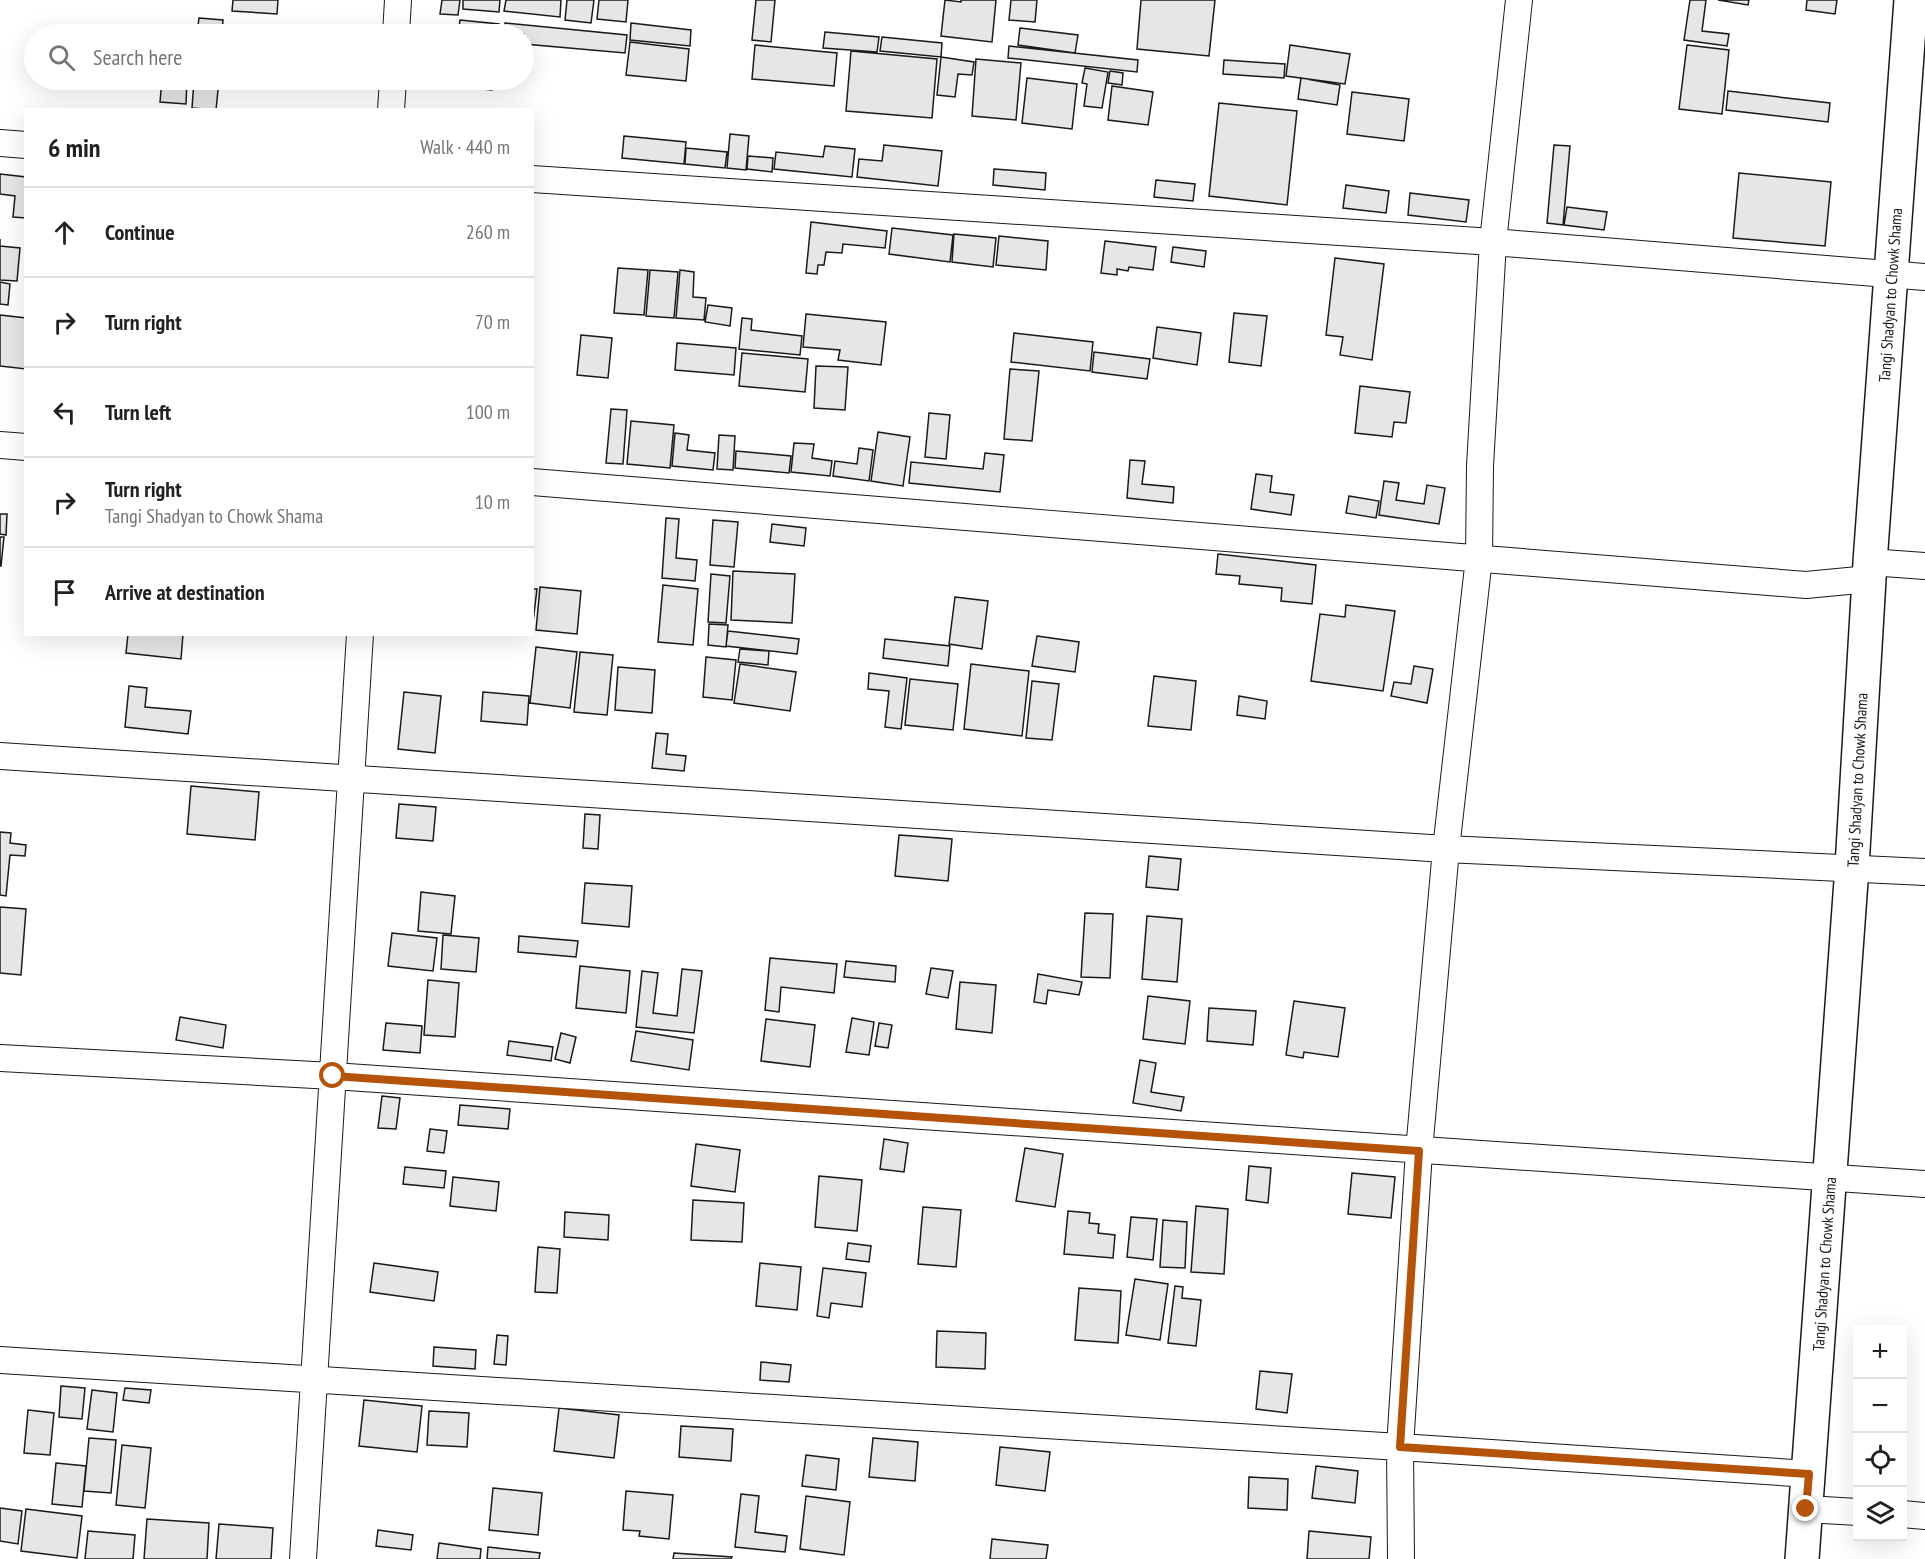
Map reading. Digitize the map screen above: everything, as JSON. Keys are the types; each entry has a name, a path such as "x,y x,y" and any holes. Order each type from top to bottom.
{"main road":[{"name":"Tangi Shadyan to Chowk Shama","path":"1802,1559 1852,867 1869,571 1911,0"}],"street":[{"path":"397,24 398,0"},
{"path":"1401,1559 1400,1447 1419,1151 1446,849 1479,558 1480,466 1493,242 1519,0"},
{"path":"391,108 392,90"},
{"path":"0,143 24,145"},
{"path":"534,179 1493,242 1925,277"},
{"path":"0,445 24,447"},
{"path":"534,482 1806,585 1869,571 1925,566"},
{"path":"303,1559 360,636"},
{"path":"0,756 1446,849 1925,872"},
{"path":"0,1058 333,1076 1925,1184"},
{"path":"0,1360 1809,1474"},
{"path":"1806,1509 1853,1512"},
{"path":"1907,1514 1925,1516"}],"building":[{"path":"233,0 278,0 277,14 232,11"},
{"path":"442,0 460,0 458,15 440,14"},
{"path":"463,0 500,0 499,12 463,9"},
{"path":"506,0 561,0 560,17 504,11"},
{"path":"567,0 594,0 591,23 565,20"},
{"path":"599,0 628,0 626,22 597,19"},
{"path":"756,0 775,0 771,42 752,40"},
{"path":"945,0 961,2 961,0 996,0 992,42 941,36"},
{"path":"1011,0 1037,0 1035,22 1009,20"},
{"path":"1141,0 1215,0 1209,56 1137,49"},
{"path":"1690,0 1706,0 1702,31 1729,34 1727,46 1684,40"},
{"path":"1718,0 1749,0 1748,5"},
{"path":"1807,0 1837,0 1835,14 1806,10"},
{"path":"199,18 223,20 223,24 198,24"},
{"path":"460,20 499,24 459,24"},
{"path":"631,23 691,30 690,46 630,40"},
{"path":"534,26 627,35 625,53 534,45"},
{"path":"1020,28 1078,35 1075,53 1018,45"},
{"path":"825,32 879,37 877,52 823,48"},
{"path":"882,37 942,43 941,57 880,51"},
{"path":"630,42 689,49 686,81 626,75"},
{"path":"755,45 837,53 834,86 752,79"},
{"path":"1290,45 1350,54 1345,84 1286,76"},
{"path":"1687,45 1729,50 1722,114 1679,109"},
{"path":"1009,46 1138,60 1137,72 1008,58"},
{"path":"851,51 937,59 932,118 846,111"},
{"path":"941,57 974,62 972,75 958,74 955,97 937,95"},
{"path":"976,59 1021,63 1016,120 972,116"},
{"path":"1224,60 1285,64 1284,78 1223,74"},
{"path":"1085,68 1108,72 1102,108 1084,106 1087,84 1082,83"},
{"path":"1110,71 1123,73 1122,85 1108,83"},
{"path":"1027,78 1077,84 1072,129 1022,123"},
{"path":"1301,78 1340,85 1337,105 1298,99"},
{"path":"1112,86 1153,92 1148,125 1108,120"},
{"path":"161,90 187,90 186,104 160,102"},
{"path":"193,90 218,90 216,108 192,108"},
{"path":"1728,91 1830,103 1828,122 1726,110"},
{"path":"1352,92 1409,99 1404,141 1347,134"},
{"path":"1219,103 1297,111 1287,205 1209,196"},
{"path":"730,134 749,136 746,170 727,168"},
{"path":"624,136 686,142 684,164 622,158"},
{"path":"884,145 942,151 938,186 857,177 859,159 882,161"},
{"path":"1554,145 1570,146 1563,225 1547,223"},
{"path":"825,146 855,149 852,177 774,169 776,152 823,157"},
{"path":"686,148 727,152 725,168 685,164"},
{"path":"748,156 773,158 772,172 747,169"},
{"path":"994,169 1046,173 1045,190 993,185"},
{"path":"1739,173 1831,182 1825,246 1733,238"},
{"path":"0,174 24,177 24,218 13,217 15,196 0,194"},
{"path":"1156,180 1195,184 1193,201 1154,197"},
{"path":"1346,185 1389,191 1386,213 1343,208"},
{"path":"1410,193 1469,200 1466,222 1408,215"},
{"path":"1567,207 1607,212 1604,230 1564,225"},
{"path":"811,222 887,231 885,248 843,244 842,253 826,252 824,265 818,265 817,274 806,273"},
{"path":"892,228 953,235 950,262 889,254"},
{"path":"954,234 996,238 993,267 952,262"},
{"path":"999,236 1048,241 1046,270 996,265"},
{"path":"1105,241 1156,247 1153,270 1129,267 1128,271 1117,269 1117,275 1101,273"},
{"path":"0,246 20,248 17,281 0,280"},
{"path":"1173,247 1206,251 1204,267 1171,262"},
{"path":"1335,258 1384,264 1372,360 1340,355 1343,337 1326,335"},
{"path":"618,268 648,270 644,315 614,313"},
{"path":"650,270 678,272 674,318 646,316"},
{"path":"680,270 694,272 693,297 706,298 704,320 676,318"},
{"path":"0,282 10,284 8,305 0,304"},
{"path":"708,305 732,308 730,326 705,322"},
{"path":"1234,313 1267,316 1261,366 1229,362"},
{"path":"806,314 886,322 881,365 838,360 840,350 803,347"},
{"path":"0,315 24,318 24,369 0,366"},
{"path":"742,318 752,319 751,330 802,336 800,355 739,349"},
{"path":"1157,327 1201,333 1197,365 1153,358"},
{"path":"1014,333 1093,342 1090,371 1011,362"},
{"path":"581,335 612,338 608,378 577,375"},
{"path":"677,343 736,348 734,375 675,370"},
{"path":"1094,352 1150,359 1147,379 1092,372"},
{"path":"742,353 808,359 805,392 739,386"},
{"path":"816,366 848,367 845,410 814,408"},
{"path":"1010,369 1039,371 1032,441 1004,439"},
{"path":"1360,386 1410,392 1406,423 1394,422 1392,437 1355,433"},
{"path":"611,409 627,410 623,464 606,463"},
{"path":"929,413 950,415 946,459 925,457"},
{"path":"631,421 674,425 670,468 627,464"},
{"path":"878,432 910,437 903,486 871,481"},
{"path":"675,433 689,435 687,450 715,453 713,470 672,466"},
{"path":"719,435 735,436 733,470 717,469"},
{"path":"794,443 814,444 812,458 832,461 830,476 791,472"},
{"path":"859,448 873,450 869,481 833,476 835,461 857,464"},
{"path":"736,451 791,456 789,473 735,468"},
{"path":"985,453 1004,455 1000,492 909,483 911,462 983,469"},
{"path":"1130,460 1145,461 1142,484 1174,487 1173,503 1127,498"},
{"path":"1256,474 1272,476 1270,492 1294,495 1291,515 1251,509"},
{"path":"1384,481 1399,483 1396,500 1424,504 1427,485 1445,488 1439,524 1379,515"},
{"path":"1349,496 1379,501 1376,518 1346,513"},
{"path":"0,514 7,514 6,535 0,534"},
{"path":"666,518 679,519 676,558 697,560 695,581 662,578"},
{"path":"713,520 738,522 734,567 710,565"},
{"path":"772,524 806,528 804,546 770,542"},
{"path":"0,537 4,537 1,566 0,566"},
{"path":"1218,554 1316,565 1312,604 1281,601 1282,588 1239,584 1240,576 1216,574"},
{"path":"733,571 795,574 792,623 731,620"},
{"path":"711,574 730,576 726,623 708,622"},
{"path":"663,585 698,589 693,645 658,642"},
{"path":"540,587 581,591 577,634 536,630"},
{"path":"534,589 537,589 534,614"},
{"path":"955,597 988,601 982,649 949,644"},
{"path":"1346,605 1395,611 1383,691 1311,681 1320,614 1345,617"},
{"path":"709,624 728,625 726,647 708,645"},
{"path":"728,631 799,639 797,654 726,646"},
{"path":"128,636 183,636 181,659 126,653"},
{"path":"1037,636 1079,642 1075,672 1032,666"},
{"path":"885,639 950,646 948,666 883,658"},
{"path":"536,647 577,652 570,708 530,703"},
{"path":"740,649 769,651 768,665 738,662"},
{"path":"580,652 613,655 607,715 574,712"},
{"path":"706,657 736,660 732,700 703,697"},
{"path":"740,664 796,672 790,711 734,703"},
{"path":"971,664 1029,671 1022,736 964,729"},
{"path":"1414,666 1433,669 1427,703 1391,696 1394,682 1411,684"},
{"path":"618,667 655,670 652,713 615,710"},
{"path":"869,673 907,678 901,729 885,727 889,691 868,689"},
{"path":"1154,676 1196,681 1191,730 1148,726"},
{"path":"910,679 958,684 953,730 905,725"},
{"path":"1032,681 1059,684 1052,740 1026,738"},
{"path":"129,686 147,688 145,707 191,711 188,734 125,727"},
{"path":"404,692 441,696 435,753 398,749"},
{"path":"483,692 529,696 527,725 481,721"},
{"path":"1239,696 1267,701 1265,719 1237,715"},
{"path":"656,733 668,734 666,754 686,756 684,771 652,768"},
{"path":"191,786 259,792 255,840 187,834"},
{"path":"399,804 436,807 433,841 396,838"},
{"path":"585,814 600,815 598,849 583,848"},
{"path":"0,832 11,833 10,843 26,845 25,856 10,855 6,896 0,895"},
{"path":"899,835 952,839 948,881 895,876"},
{"path":"1149,856 1181,859 1178,890 1146,887"},
{"path":"585,883 632,886 629,927 582,923"},
{"path":"421,892 455,896 451,934 418,931"},
{"path":"0,907 26,909 21,975 0,973"},
{"path":"1085,913 1113,914 1110,978 1081,977"},
{"path":"1147,916 1182,919 1177,982 1142,979"},
{"path":"392,933 437,938 433,971 388,966"},
{"path":"443,935 479,938 476,972 441,969"},
{"path":"519,936 578,941 576,957 518,952"},
{"path":"770,958 837,964 834,993 781,987 779,1012 765,1010"},
{"path":"846,961 896,966 895,982 844,977"},
{"path":"580,966 630,971 626,1013 576,1008"},
{"path":"931,968 953,971 948,998 926,994"},
{"path":"682,969 702,971 694,1033 636,1027 642,971 658,973 653,1013 677,1016"},
{"path":"1038,974 1082,982 1079,995 1048,990 1046,1004 1034,1002"},
{"path":"428,980 459,983 455,1037 424,1035"},
{"path":"960,982 996,985 992,1033 956,1029"},
{"path":"1148,996 1190,1001 1185,1044 1143,1039"},
{"path":"1294,1001 1345,1008 1338,1057 1304,1052 1303,1058 1286,1055"},
{"path":"1209,1008 1256,1011 1253,1045 1207,1041"},
{"path":"180,1017 226,1025 223,1048 176,1040"},
{"path":"852,1018 874,1022 869,1055 846,1052"},
{"path":"766,1019 815,1025 810,1067 761,1061"},
{"path":"386,1023 422,1026 420,1053 383,1050"},
{"path":"879,1023 892,1025 888,1048 875,1046"},
{"path":"636,1031 693,1040 689,1070 631,1061"},
{"path":"561,1033 576,1037 570,1063 555,1059"},
{"path":"509,1041 553,1047 551,1061 507,1055"},
{"path":"1140,1060 1156,1063 1151,1092 1184,1097 1181,1111 1133,1103"},
{"path":"382,1096 400,1098 396,1129 378,1128"},
{"path":"460,1105 510,1109 508,1129 458,1125"},
{"path":"430,1129 447,1131 444,1153 427,1151"},
{"path":"884,1139 908,1143 904,1172 880,1169"},
{"path":"696,1144 740,1150 735,1192 691,1186"},
{"path":"1025,1148 1063,1154 1055,1207 1016,1201"},
{"path":"1249,1166 1271,1168 1268,1203 1246,1200"},
{"path":"405,1167 446,1171 444,1188 403,1184"},
{"path":"1352,1173 1395,1177 1391,1218 1348,1214"},
{"path":"819,1176 862,1180 857,1231 815,1227"},
{"path":"453,1177 499,1182 496,1211 450,1206"},
{"path":"693,1200 744,1203 742,1242 691,1240"},
{"path":"1196,1206 1228,1209 1224,1274 1191,1272"},
{"path":"923,1207 961,1210 956,1267 918,1264"},
{"path":"1068,1211 1090,1213 1089,1223 1099,1224 1098,1233 1115,1235 1113,1258 1064,1254"},
{"path":"565,1212 609,1215 608,1240 564,1237"},
{"path":"1131,1217 1157,1219 1153,1260 1127,1257"},
{"path":"1163,1220 1187,1222 1185,1268 1160,1267"},
{"path":"848,1243 871,1246 869,1262 846,1259"},
{"path":"538,1247 560,1249 557,1293 535,1292"},
{"path":"374,1263 438,1272 434,1301 370,1292"},
{"path":"760,1263 801,1267 797,1310 756,1306"},
{"path":"823,1268 866,1273 862,1307 831,1303 829,1318 817,1316"},
{"path":"1135,1279 1168,1284 1160,1340 1126,1335"},
{"path":"1175,1286 1183,1287 1182,1298 1201,1300 1196,1346 1168,1343"},
{"path":"1079,1288 1121,1291 1118,1343 1075,1340"},
{"path":"937,1331 986,1333 985,1369 936,1367"},
{"path":"497,1335 508,1336 506,1365 494,1364"},
{"path":"434,1347 476,1350 475,1369 433,1366"},
{"path":"761,1362 791,1365 789,1382 760,1380"},
{"path":"1260,1371 1292,1374 1287,1413 1256,1409"},
{"path":"61,1386 85,1388 82,1419 59,1417"},
{"path":"125,1388 151,1390 149,1403 123,1400"},
{"path":"92,1390 117,1393 113,1432 87,1429"},
{"path":"364,1400 422,1406 417,1452 359,1446"},
{"path":"559,1408 619,1415 614,1458 554,1451"},
{"path":"28,1410 54,1413 50,1455 24,1453"},
{"path":"429,1411 469,1413 467,1447 427,1445"},
{"path":"681,1426 733,1429 731,1461 679,1457"},
{"path":"89,1438 116,1440 111,1493 84,1491"},
{"path":"873,1438 918,1442 915,1481 869,1477"},
{"path":"122,1445 151,1448 145,1508 116,1505"},
{"path":"1000,1447 1050,1452 1045,1491 996,1485"},
{"path":"806,1455 839,1459 836,1490 802,1486"},
{"path":"56,1463 86,1466 82,1507 52,1504"},
{"path":"1316,1466 1358,1471 1355,1503 1312,1498"},
{"path":"1249,1477 1288,1479 1287,1510 1248,1508"},
{"path":"493,1488 542,1493 538,1535 489,1530"},
{"path":"626,1491 673,1495 669,1539 639,1536 640,1531 623,1530"},
{"path":"741,1494 759,1496 755,1532 787,1536 785,1552 735,1547"},
{"path":"806,1496 850,1502 844,1555 800,1549"},
{"path":"0,1508 22,1511 18,1544 0,1541"},
{"path":"26,1509 82,1516 77,1558 21,1551"},
{"path":"147,1519 209,1523 207,1559 144,1559"},
{"path":"219,1524 273,1528 271,1559 216,1559"},
{"path":"378,1530 413,1535 411,1550 376,1546"},
{"path":"88,1531 135,1535 133,1559 85,1559"},
{"path":"1309,1531 1371,1537 1369,1559 1307,1559"},
{"path":"992,1539 1048,1545 1046,1559 990,1559"},
{"path":"439,1543 481,1549 480,1559 437,1559"},
{"path":"488,1547 540,1553 539,1559 487,1559"},
{"path":"674,1553 732,1557 731,1559 673,1559"}],"route":[{"path":"333,1076 1419,1151 1400,1447 1809,1474 1806,1509"}]}
